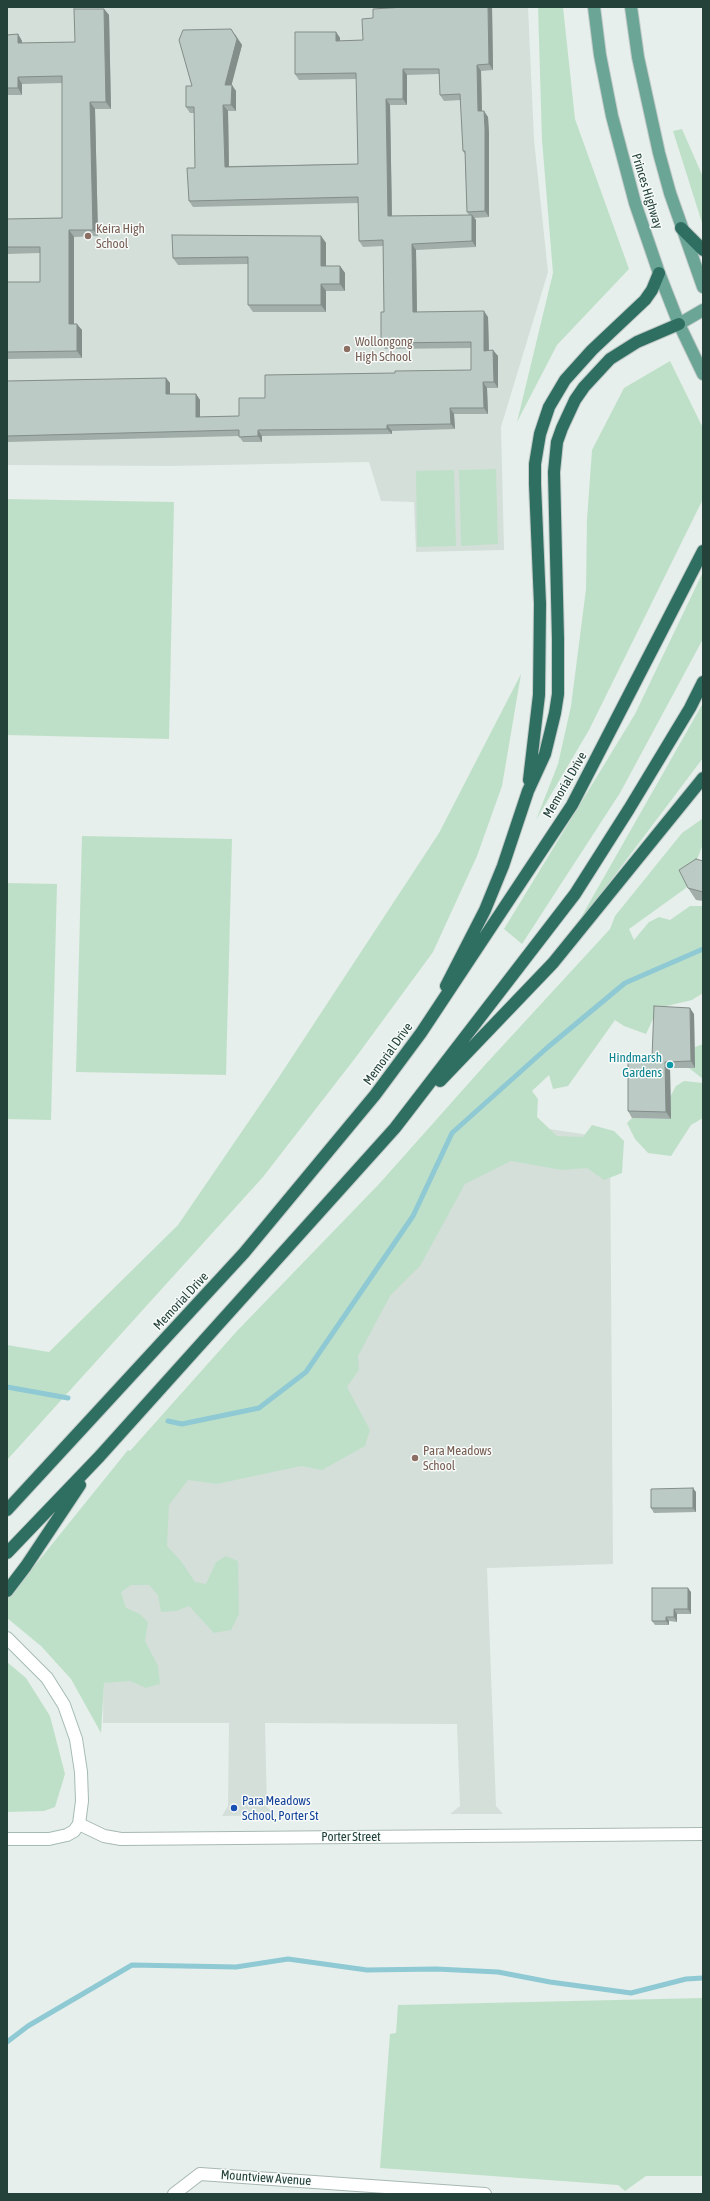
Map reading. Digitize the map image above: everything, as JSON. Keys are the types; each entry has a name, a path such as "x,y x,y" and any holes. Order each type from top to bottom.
{"highway":[{"path":"681,228 703,250"},
{"path":"528,792 539,695 540,604 534,484 535,464 540,434 549,407 565,380 592,350 645,300 652,290 659,273"},
{"path":"421,1033 485,910 520,820 528,792 545,754 558,694 554,472 556,448 562,428 581,391 595,373 610,359 638,342 679,324"},
{"name":"Memorial Drive","path":"7,1510 249,1248 375,1095 421,1033 572,805 703,551"},
{"path":"395,1128 575,894 629,810 690,708 703,682"},
{"path":"7,1553 98,1458 395,1128 553,963 703,778"},
{"path":"7,1498 75,1435"},
{"path":"7,1591 26,1566 98,1458"}],"main road":[{"name":"Princes Highway","path":"594,7 600,55 612,116 631,191 659,273 679,324 703,374"},
{"name":"Princes Highway","path":"631,7 649,114 670,193 681,228 703,287"},
{"path":"679,324 703,310"}],"street":[{"path":"7,1638 48,1678 57,1691 71,1720 76,1739 81,1772 82,1811 79,1824 74,1831 58,1838 7,1839"},
{"name":"Porter Street","path":"79,1824 104,1836 121,1839 703,1834"},
{"name":"Mountview Avenue","path":"174,2194 200,2174 485,2194"}],"shaded area":[{"name":"Wollongong High School","path":"7,7 528,7 534,140 548,272 501,427 504,550 416,552 414,502 381,501 369,462 171,466 7,465"},
{"name":"Para Meadows School","path":"488,1120 610,1138 613,1564 487,1568 496,1806 503,1814 450,1814 460,1806 457,1724 265,1723 267,1807 275,1815 222,1816 228,1806 229,1723 103,1723 104,1606 128,1492"}],"green space":[{"path":"538,7 563,7 575,119 629,269 557,345 517,422 553,273 542,140"},
{"path":"682,129 703,177 703,226 673,131"},
{"path":"670,361 703,428 703,499 589,730 536,820 558,764 571,706 586,589 587,519 592,450 624,388"},
{"path":"496,469 498,544 461,546 459,470"},
{"path":"454,470 456,546 417,547 416,471"},
{"path":"7,499 174,502 169,739 7,735"},
{"path":"703,572 703,639 620,793 522,944 504,929 635,714"},
{"path":"521,674 502,786 477,856 433,952 356,1057 263,1177 7,1460 7,1345 49,1352 178,1225 277,1080 439,833"},
{"path":"703,703 703,758 575,928"},
{"path":"702,819 703,844 686,888 629,929 634,940 649,922 659,917 670,920 690,906 703,906 703,993 692,1000 658,1008 646,1034 624,1026 615,1020 568,1086 553,1089 549,1075 532,1091 538,1099 537,1117 557,1136 583,1137 592,1125 614,1131 624,1141 622,1173 604,1180 587,1168 562,1170 511,1161 465,1184 420,1266 390,1296 358,1356 359,1370 347,1387 370,1430 365,1446 322,1470 301,1466 217,1484 188,1480 169,1505 167,1546 181,1561 195,1582 206,1584 216,1562 226,1556 238,1561 239,1614 231,1630 214,1633 189,1606 176,1611 161,1612 158,1595 149,1585 131,1585 121,1592 126,1608 140,1614 148,1622 145,1641 158,1666 160,1684 146,1688 130,1681 104,1683 101,1733 71,1679 41,1646 7,1618 7,1600 128,1450 130,1451 237,1331 379,1184 484,1066 610,929 615,916 682,833"},
{"path":"82,836 232,839 226,1075 76,1072"},
{"path":"7,883 57,884 51,1120 7,1119"},
{"path":"703,1044 703,1079 689,1068 695,1067 695,1047"},
{"path":"684,1081 703,1083 703,1118 691,1125 671,1156 648,1153 635,1139 627,1123 632,1118 670,1119 670,1097 676,1086"},
{"path":"7,1662 26,1678 50,1716 65,1774 55,1807 44,1811 7,1812"},
{"path":"703,1998 703,2176 646,2176 625,2191 618,2185 380,2168 390,2034 396,2033 398,2005"}],"building":[{"path":"405,7 488,7 489,64 477,65 478,111 484,111 485,128 485,211 467,212 465,151 463,151 460,94 440,95 439,69 403,69 403,99 386,99 388,216 472,215 472,241 412,244 413,312 484,311 484,351 493,350 494,382 483,382 484,408 450,408 451,424 387,425 387,429 258,430 258,436 239,437 239,430 7,436 7,381 166,378 166,394 196,394 196,417 239,416 239,398 265,398 265,375 471,370 471,342 381,343 381,312 384,312 383,240 359,241 358,197 189,201 187,168 195,168 194,107 186,107 186,86 192,86 179,40 183,30 231,29 237,39 225,85 232,85 231,105 223,105 225,167 358,164 356,73 295,74 295,32 336,32 336,41 363,40 362,19 373,18 373,9"},
{"path":"74,9 104,9 106,102 90,102 93,230 69,230 69,324 77,324 77,351 7,352 7,282 40,282 40,247 7,247 7,219 62,218 62,76 18,77 18,88 7,88 7,35 18,34 18,43 75,42"},
{"path":"172,235 321,236 321,266 340,266 340,284 321,284 321,305 248,305 248,257 173,258"},
{"path":"696,859 703,861 703,892 688,888 679,870"},
{"name":"Hindmarsh Gardens","path":"654,1006 690,1008 691,1061 665,1062 666,1112 628,1111 628,1060 652,1058"},
{"path":"693,1488 693,1508 651,1508 651,1489"},
{"path":"652,1588 688,1588 688,1609 674,1609 674,1617 666,1617 666,1621 652,1621"}],"waterway":[{"path":"168,1421 182,1424 259,1408 306,1372 413,1216 452,1133 548,1047 625,983 703,949"},
{"path":"7,1387 68,1398"},
{"path":"7,2042 28,2026 132,1965 236,1967 288,1959 367,1970 436,1969 498,1972 550,1982 631,1993 686,1979 703,1978"}],"place":[{"name":"Keira High School","path":"88,236"},
{"name":"Wollongong High School","path":"347,349"},
{"name":"Hindmarsh Gardens","path":"670,1065"},
{"name":"Para Meadows School","path":"415,1458"},
{"name":"Para Meadows School, Porter St","path":"234,1808"}]}
